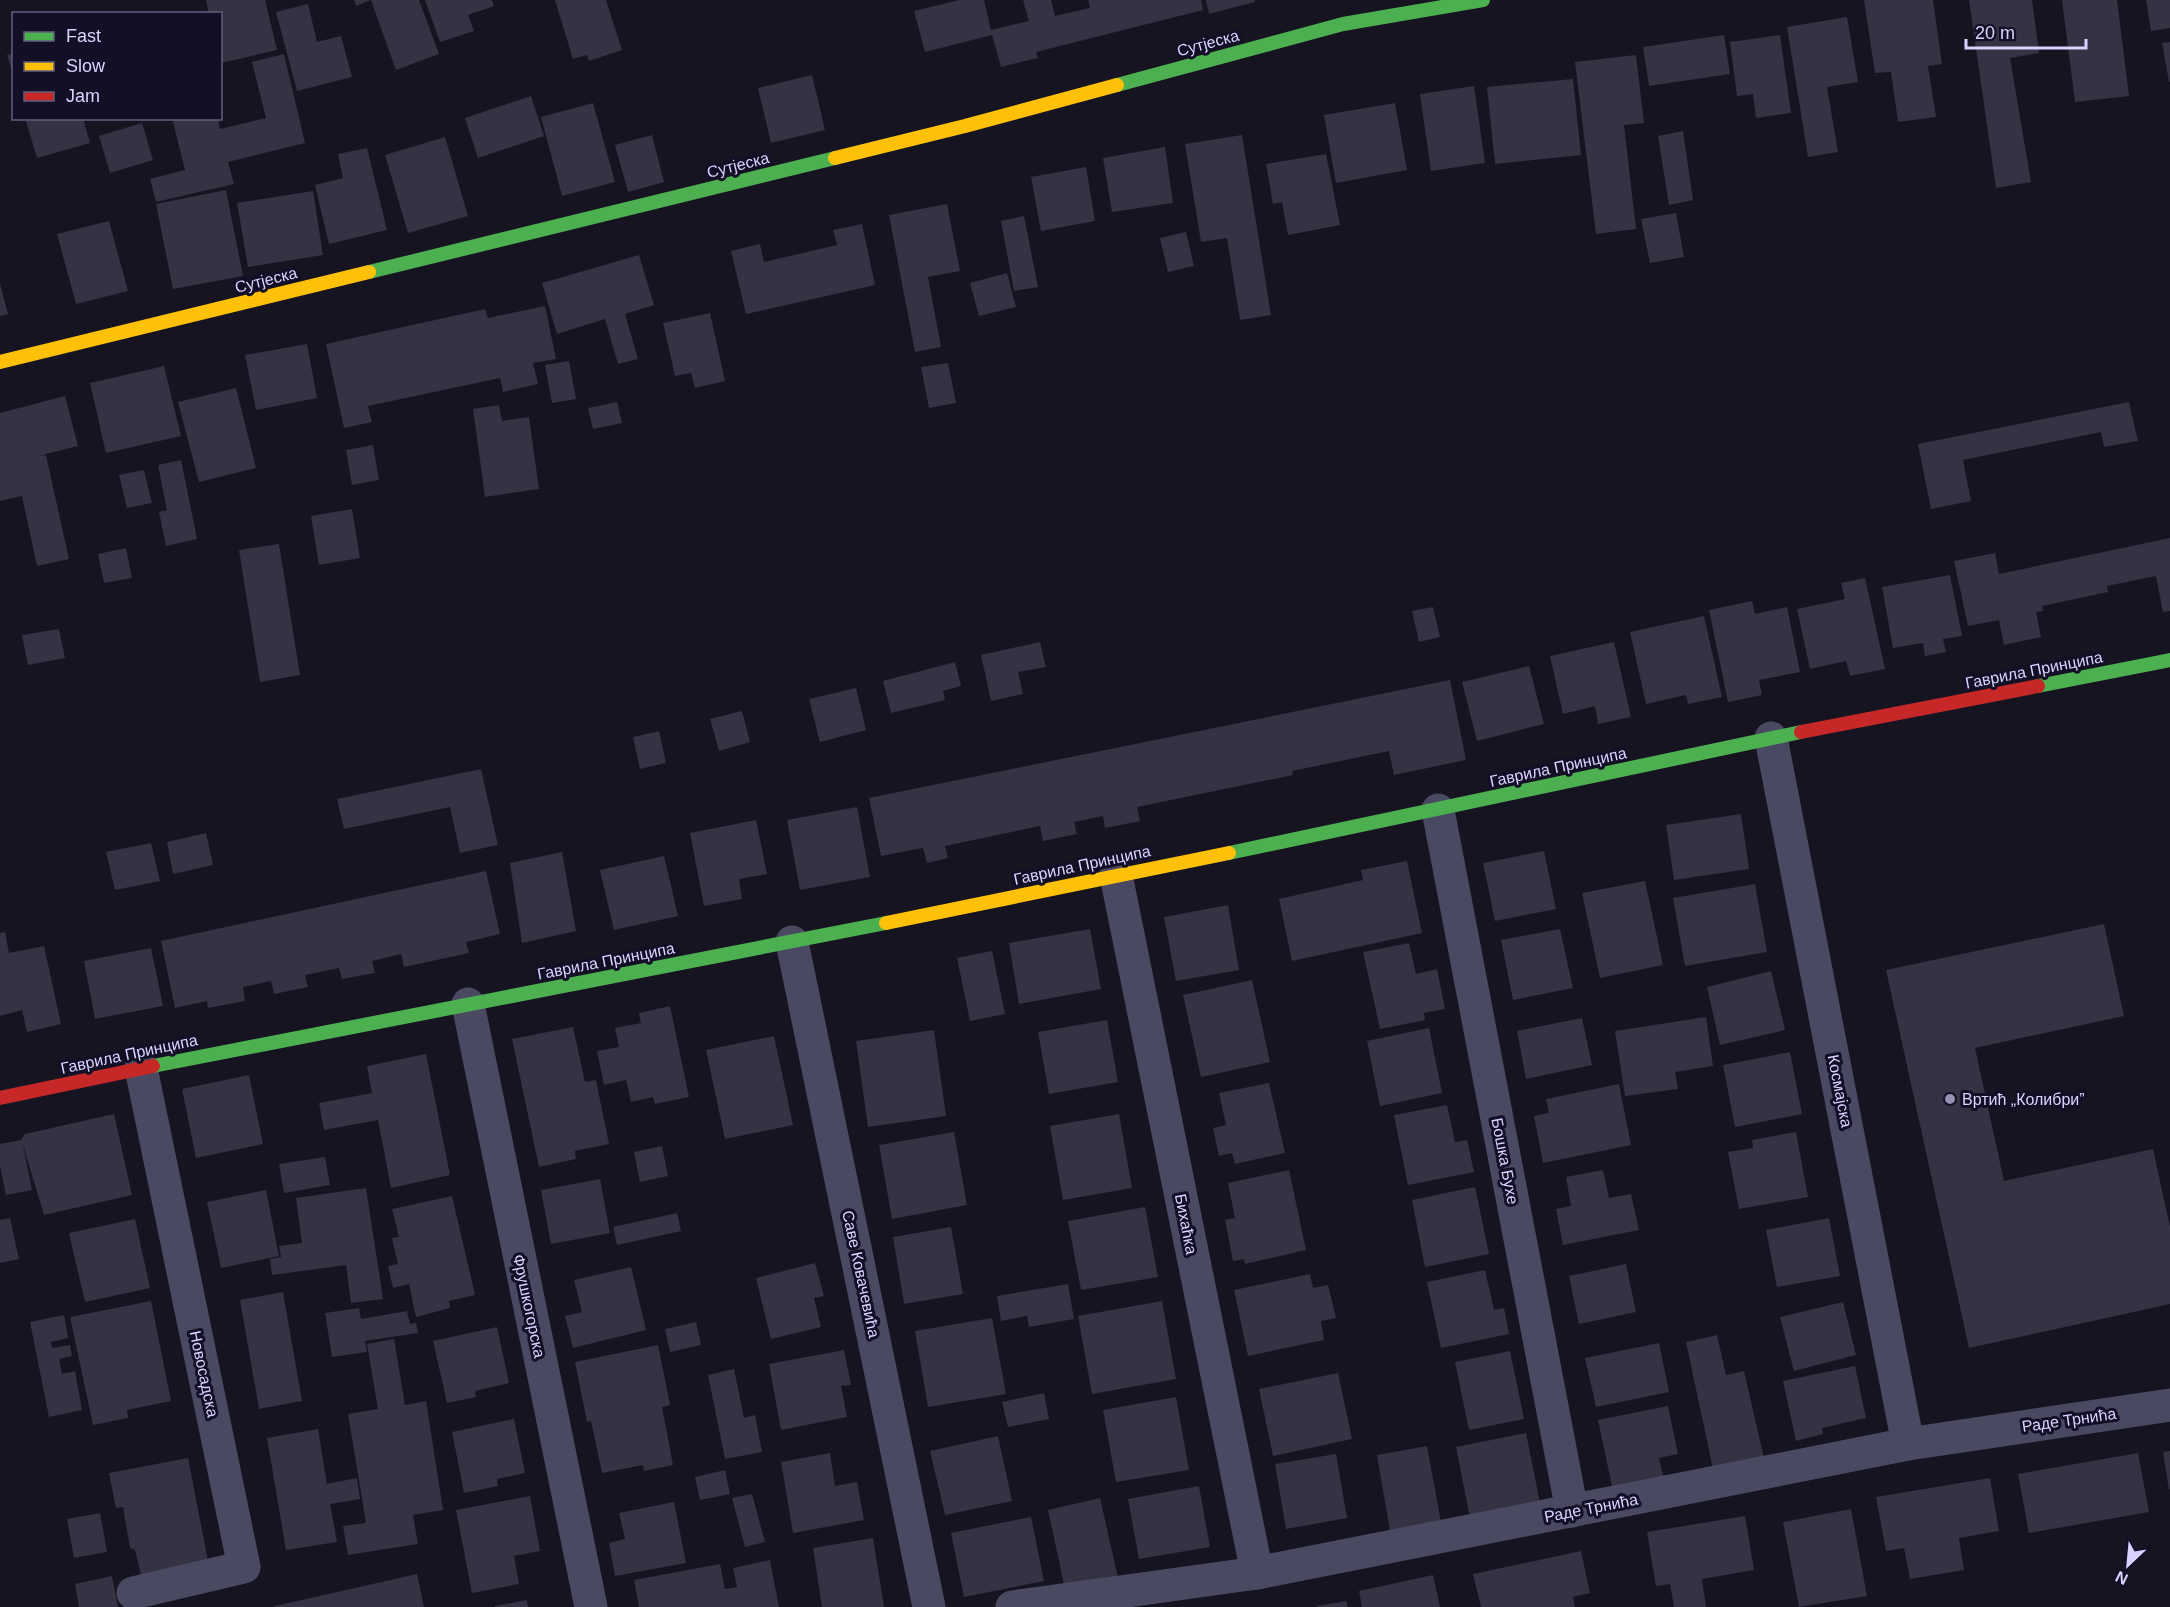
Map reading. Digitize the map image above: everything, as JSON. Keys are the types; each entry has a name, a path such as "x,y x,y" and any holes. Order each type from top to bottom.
{"street":[{"name":"Сутјеска","path":"0,362 965,126 1343,24 1483,0"},
{"name":"Гаврила Принципа","path":"0,1098 141,1068 792,942 1438,810 1771,738 2170,660"},
{"name":"Космајска","path":"1771,738 1908,1444"},
{"name":"Бошка Бухе","path":"1438,810 1572,1511"},
{"name":"Бихаћка","path":"1116,875 1257,1573"},
{"name":"Саве Ковачевића","path":"792,942 929,1607"},
{"name":"Фрушкогорска","path":"468,1004 591,1607"},
{"name":"Новосадска","path":"133,1593 244,1567 141,1068"},
{"name":"Раде Трнића","path":"1012,1607 1257,1573 1908,1444 2170,1405"}],"building":[{"path":"206,0 265,0 277,50 222,63 222,12 209,12"},
{"path":"354,0 371,0 356,6"},
{"path":"371,0 419,0 439,54 396,70"},
{"path":"425,0 492,0 494,6 468,15 474,31 440,42"},
{"path":"555,0 606,0 622,50 589,61 587,55 573,59"},
{"path":"959,0 984,0 991,30 1029,21 1023,0 1051,0 1055,16 1090,8 1088,0 1201,0 1203,10 1036,52 1038,58 1001,67 992,35 925,52 914,11"},
{"path":"1206,0 1255,0 1255,2 1209,14"},
{"path":"1864,0 1933,0 1942,64 1928,66 1936,117 1898,122 1891,72 1875,73"},
{"path":"1969,0 2032,0 2039,53 2010,58 2031,182 1996,188"},
{"path":"2062,0 2117,0 2129,96 2075,102"},
{"path":"2146,0 2170,0 2170,28 2151,31"},
{"path":"308,4 317,42 341,36 352,77 297,91 276,12"},
{"path":"1847,17 1858,82 1827,87 1838,152 1808,157 1787,27"},
{"path":"1724,35 1730,74 1649,86 1643,47"},
{"path":"1780,35 1791,113 1756,118 1753,94 1737,96 1730,42"},
{"path":"2170,42 2170,82 2169,82 2162,43"},
{"path":"12,54 12,71 7,55"},
{"path":"284,54 305,143 228,162 234,184 156,202 150,179 185,170 172,120 218,120 220,129 266,118 252,62"},
{"path":"1636,55 1644,123 1624,125 1636,229 1596,234 1575,62"},
{"path":"812,75 825,130 771,143 758,88"},
{"path":"1573,79 1581,155 1495,164 1487,87"},
{"path":"1474,86 1485,163 1431,171 1420,94"},
{"path":"531,96 544,136 478,158 465,118"},
{"path":"593,103 615,182 562,196 541,117"},
{"path":"1395,103 1407,170 1336,183 1324,115"},
{"path":"26,120 84,120 90,143 37,158"},
{"path":"142,123 153,160 110,173 99,136"},
{"path":"1683,131 1693,200 1669,205 1658,136"},
{"path":"652,135 664,182 628,192 615,145"},
{"path":"1242,135 1271,315 1240,320 1227,238 1201,242 1185,144"},
{"path":"445,137 468,216 408,233 385,155"},
{"path":"1165,147 1173,203 1112,212 1103,158"},
{"path":"367,148 387,230 329,244 315,185 343,178 338,154"},
{"path":"1326,154 1340,225 1288,235 1282,202 1273,204 1266,164"},
{"path":"1086,167 1095,221 1041,231 1031,177"},
{"path":"226,190 243,276 173,289 156,204"},
{"path":"313,191 323,255 248,267 237,203"},
{"path":"947,204 960,271 928,277 941,347 915,352 889,215"},
{"path":"1676,213 1684,257 1650,263 1641,219"},
{"path":"1024,216 1038,287 1014,291 1001,221"},
{"path":"109,221 128,291 76,304 57,234"},
{"path":"862,224 875,285 746,314 731,251 760,244 764,262 837,245 833,230"},
{"path":"1186,232 1194,266 1168,272 1160,238"},
{"path":"639,255 654,305 625,314 638,359 618,364 605,319 557,334 542,283"},
{"path":"1007,273 1016,307 979,316 970,283"},
{"path":"0,283 8,314 0,316"},
{"path":"545,306 556,359 533,363 538,384 503,392 500,378 368,406 372,422 344,428 326,344 485,309 488,318"},
{"path":"710,313 725,381 695,388 691,373 675,376 663,323"},
{"path":"307,344 317,398 256,410 245,355"},
{"path":"569,361 576,399 552,403 545,365"},
{"path":"948,363 956,403 929,408 921,367"},
{"path":"164,366 181,436 106,453 90,383"},
{"path":"236,388 256,468 199,482 178,402"},
{"path":"65,396 78,446 38,456 46,455 69,559 37,566 22,496 0,501 0,413"},
{"path":"617,402 622,423 593,429 588,408"},
{"path":"2129,402 2138,441 2104,447 2101,432 1963,460 1971,501 1931,509 1918,444"},
{"path":"499,405 502,421 529,417 539,489 485,497 473,409"},
{"path":"373,445 379,480 352,485 346,450"},
{"path":"181,460 197,539 166,546 159,512 167,510 158,465"},
{"path":"144,470 152,503 127,508 119,475"},
{"path":"352,509 360,558 319,565 311,516"},
{"path":"2170,538 2170,611 2163,612 2156,576 2107,586 2108,592 2042,606 2043,611 2036,612 2041,637 2004,645 1999,620 1968,626 1954,561 1995,553 1999,574"},
{"path":"279,544 300,675 260,682 239,550"},
{"path":"126,548 132,578 104,583 98,554"},
{"path":"1950,575 1962,636 1943,639 1946,652 1925,656 1923,643 1893,648 1882,587"},
{"path":"1865,578 1885,669 1850,676 1846,661 1810,669 1797,609 1845,599 1841,583"},
{"path":"1752,601 1755,614 1787,607 1800,672 1759,680 1762,695 1728,702 1709,610"},
{"path":"1433,607 1440,637 1419,642 1412,611"},
{"path":"1704,616 1722,697 1688,704 1686,695 1646,704 1630,632"},
{"path":"59,629 65,658 28,665 22,635"},
{"path":"1040,642 1046,667 1018,672 1023,694 991,701 981,655"},
{"path":"1614,642 1631,717 1598,724 1595,706 1563,714 1550,656"},
{"path":"955,662 961,686 943,691 945,700 891,713 883,681"},
{"path":"1529,666 1544,724 1477,741 1462,682"},
{"path":"1450,680 1466,760 1394,775 1389,751 1292,771 1293,775 1137,807 1140,821 1105,828 1103,816 1074,822 1077,834 1043,841 1040,826 945,846 948,858 927,863 923,848 881,856 869,798"},
{"path":"856,688 866,730 820,742 809,699"},
{"path":"742,711 750,742 719,751 710,719"},
{"path":"659,731 666,763 640,769 633,737"},
{"path":"481,769 498,845 460,853 450,807 344,829 337,799"},
{"path":"857,807 870,877 800,890 787,820"},
{"path":"1741,814 1749,869 1674,880 1666,825"},
{"path":"756,820 767,874 739,879 742,899 704,906 690,833"},
{"path":"206,833 213,865 173,874 167,842"},
{"path":"151,843 160,881 115,890 106,852"},
{"path":"1544,851 1556,909 1495,921 1483,863"},
{"path":"562,852 576,931 522,943 510,863"},
{"path":"664,856 678,916 614,930 600,870"},
{"path":"1407,861 1422,933 1292,961 1279,899 1363,880 1361,870"},
{"path":"486,871 500,934 466,942 469,953 404,967 401,954 372,961 375,973 342,979 339,968 305,975 308,987 274,994 271,981 243,987 245,1001 208,1008 207,1001 175,1008 161,941"},
{"path":"1645,881 1663,965 1600,978 1582,893"},
{"path":"1755,884 1767,952 1685,966 1673,898"},
{"path":"1228,905 1239,970 1176,981 1164,917"},
{"name":"Вртић „Колибри”","path":"2104,924 2124,1016 1975,1048 2004,1181 2153,1149 2170,1227 2170,1304 1969,1348 1886,970"},
{"path":"1090,929 1101,989 1019,1004 1009,943"},
{"path":"1560,929 1573,988 1513,1000 1501,940"},
{"path":"5,932 9,953 44,946 61,1024 27,1032 22,1010 0,1016 0,933"},
{"path":"1409,943 1416,974 1437,969 1445,1009 1424,1013 1425,1020 1380,1029 1363,952"},
{"path":"151,948 163,1006 95,1019 84,961"},
{"path":"992,951 1005,1014 970,1021 957,958"},
{"path":"1771,971 1785,1030 1720,1045 1707,987"},
{"path":"1252,980 1270,1062 1201,1077 1183,995"},
{"path":"670,1006 689,1097 655,1104 653,1097 631,1102 626,1080 604,1085 597,1051 619,1047 615,1028 641,1023 639,1013"},
{"path":"1706,1017 1713,1066 1675,1072 1678,1089 1625,1096 1615,1031"},
{"path":"1582,1018 1592,1065 1526,1079 1517,1031"},
{"path":"1107,1020 1118,1082 1049,1094 1038,1032"},
{"path":"573,1027 585,1082 596,1080 609,1144 575,1151 576,1159 539,1167 512,1039"},
{"path":"1429,1028 1442,1093 1380,1106 1367,1041"},
{"path":"934,1030 946,1116 868,1127 856,1041"},
{"path":"774,1036 793,1125 725,1139 706,1050"},
{"path":"1790,1052 1802,1114 1735,1127 1723,1065"},
{"path":"426,1054 450,1175 391,1188 378,1120 324,1130 319,1103 372,1093 367,1066"},
{"path":"249,1075 263,1144 196,1158 182,1089"},
{"path":"1269,1083 1285,1153 1235,1164 1232,1153 1219,1156 1213,1128 1226,1125 1219,1093"},
{"path":"1619,1084 1631,1145 1543,1163 1534,1116 1549,1113 1546,1099"},
{"path":"1447,1105 1455,1142 1467,1140 1474,1172 1408,1185 1394,1115"},
{"path":"114,1114 132,1195 44,1215 23,1145 32,1190 6,1195 0,1166 0,1144 21,1140 25,1134"},
{"path":"1119,1114 1132,1188 1063,1200 1050,1126"},
{"path":"954,1132 967,1205 892,1219 879,1145"},
{"path":"1796,1132 1808,1197 1739,1209 1728,1152 1753,1148 1752,1140"},
{"path":"662,1146 668,1176 640,1182 634,1152"},
{"path":"325,1157 330,1185 284,1193 279,1164"},
{"path":"1289,1170 1306,1250 1245,1264 1244,1259 1233,1261 1225,1220 1235,1218 1228,1183"},
{"path":"1603,1170 1609,1198 1631,1194 1639,1230 1563,1245 1556,1209 1571,1206 1566,1177"},
{"path":"600,1179 610,1233 551,1244 541,1190"},
{"path":"1475,1187 1489,1254 1425,1267 1412,1200"},
{"path":"366,1188 383,1299 351,1303 346,1265 272,1275 270,1259 281,1257 279,1246 302,1243 296,1198"},
{"path":"266,1190 279,1256 221,1268 207,1202"},
{"path":"452,1196 475,1295 449,1301 450,1308 416,1317 409,1284 393,1288 388,1266 398,1264 392,1238 399,1237 392,1209"},
{"path":"1145,1207 1158,1277 1081,1290 1068,1221"},
{"path":"677,1213 681,1231 617,1245 613,1227"},
{"path":"10,1218 19,1259 0,1263 0,1220"},
{"path":"1829,1218 1840,1276 1777,1287 1766,1230"},
{"path":"135,1219 150,1288 85,1302 69,1233"},
{"path":"951,1227 963,1294 904,1304 893,1237"},
{"path":"815,1263 824,1296 814,1298 821,1327 771,1339 756,1278"},
{"path":"1626,1264 1636,1312 1579,1324 1569,1276"},
{"path":"631,1267 646,1330 573,1348 565,1316 582,1312 574,1280"},
{"path":"1485,1270 1494,1310 1504,1308 1509,1334 1441,1348 1427,1282"},
{"path":"1310,1274 1313,1288 1328,1285 1336,1318 1321,1321 1324,1340 1248,1356 1234,1290"},
{"path":"1068,1284 1074,1319 1029,1327 1027,1316 1001,1321 997,1296"},
{"path":"283,1292 302,1401 259,1409 240,1300"},
{"path":"151,1301 171,1401 127,1410 128,1418 93,1425 70,1317"},
{"path":"1162,1301 1176,1379 1092,1394 1078,1316"},
{"path":"1843,1302 1856,1355 1794,1371 1780,1317"},
{"path":"359,1308 361,1319 407,1311 410,1324 416,1323 418,1333 365,1341 367,1352 332,1357 325,1313"},
{"path":"64,1315 68,1338 51,1342 52,1348 70,1345 72,1356 59,1359 62,1374 75,1371 82,1410 49,1417 30,1322"},
{"path":"992,1318 1006,1394 928,1407 915,1331"},
{"path":"696,1322 701,1345 670,1352 665,1329"},
{"path":"497,1327 509,1383 475,1391 476,1397 447,1403 433,1341"},
{"path":"1717,1335 1726,1375 1744,1371 1764,1458 1713,1469 1686,1342"},
{"path":"394,1339 405,1405 426,1401 443,1510 413,1515 418,1544 348,1555 343,1526 366,1523 348,1414 378,1409 367,1344"},
{"path":"1659,1343 1669,1392 1596,1407 1585,1358"},
{"path":"658,1345 670,1405 662,1407 673,1465 644,1471 643,1465 602,1473 591,1421 587,1422 575,1362"},
{"path":"844,1350 851,1385 841,1386 847,1417 781,1430 769,1364"},
{"path":"1510,1351 1524,1419 1469,1430 1455,1362"},
{"path":"1855,1366 1866,1418 1822,1428 1823,1434 1796,1441 1783,1381"},
{"path":"734,1369 744,1418 755,1415 762,1452 725,1459 708,1375"},
{"path":"1338,1373 1352,1439 1273,1456 1259,1389"},
{"path":"1044,1393 1049,1419 1008,1427 1002,1402"},
{"path":"1176,1397 1189,1470 1116,1482 1103,1410"},
{"path":"1668,1406 1678,1454 1659,1458 1664,1480 1613,1491 1598,1420"},
{"path":"514,1419 525,1473 497,1479 498,1486 464,1493 452,1432"},
{"path":"318,1429 327,1484 357,1478 360,1499 330,1504 337,1542 286,1550 267,1438"},
{"path":"1526,1433 1540,1503 1470,1518 1456,1447"},
{"path":"998,1436 1012,1501 945,1515 930,1451"},
{"path":"1427,1446 1441,1522 1390,1531 1377,1455"},
{"path":"2170,1451 2170,1489 2169,1490 2163,1452"},
{"path":"830,1453 835,1486 857,1482 864,1520 793,1533 781,1462"},
{"path":"2138,1453 2149,1512 2029,1533 2018,1474"},
{"path":"1336,1454 1347,1518 1286,1529 1275,1464"},
{"path":"188,1458 208,1561 143,1583 135,1550 130,1548 123,1507 116,1508 109,1473"},
{"path":"725,1470 730,1494 700,1500 695,1477"},
{"path":"1990,1478 1999,1531 1959,1538 1964,1570 1910,1579 1904,1548 1886,1551 1876,1497"},
{"path":"1199,1486 1210,1547 1139,1559 1128,1499"},
{"path":"752,1494 765,1542 745,1547 732,1498"},
{"path":"530,1496 540,1551 514,1556 519,1584 472,1593 456,1510"},
{"path":"1100,1498 1118,1578 1065,1589 1048,1510"},
{"path":"674,1502 686,1563 615,1576 609,1543 625,1539 619,1513"},
{"path":"1851,1509 1867,1596 1799,1607 1783,1522"},
{"path":"100,1513 107,1552 74,1558 67,1519"},
{"path":"1745,1516 1754,1570 1702,1579 1706,1607 1674,1607 1670,1584 1656,1586 1647,1532"},
{"path":"1031,1517 1044,1581 964,1597 951,1533"},
{"path":"873,1538 884,1607 822,1607 813,1548"},
{"path":"1581,1551 1590,1593 1573,1597 1575,1607 1481,1607 1473,1574"},
{"path":"770,1560 779,1607 639,1607 634,1580 720,1564 725,1589 737,1587 733,1568"},
{"path":"417,1574 424,1607 275,1607 275,1606"},
{"path":"1433,1575 1440,1607 1362,1607 1359,1591"},
{"path":"112,1576 118,1607 79,1607 75,1584"},
{"path":"527,1600 528,1607 495,1607 495,1606"},
{"path":"1346,1601 1348,1607 1317,1607 1317,1606"}],"traffic: fast":[{"path":"1117,85 1343,24 1483,0"},
{"path":"369,272 835,158"},
{"path":"2038,686 2170,660"},
{"path":"1229,853 1801,732"},
{"path":"153,1066 886,923"}],"traffic: slow":[{"path":"835,158 1117,85"},
{"path":"0,362 369,272"},
{"path":"886,923 1229,853"}],"traffic: jam":[{"path":"1801,732 2038,686"},
{"path":"0,1098 153,1066"}],"place":[{"name":"Вртић „Колибри”","path":"1950,1099"}]}
